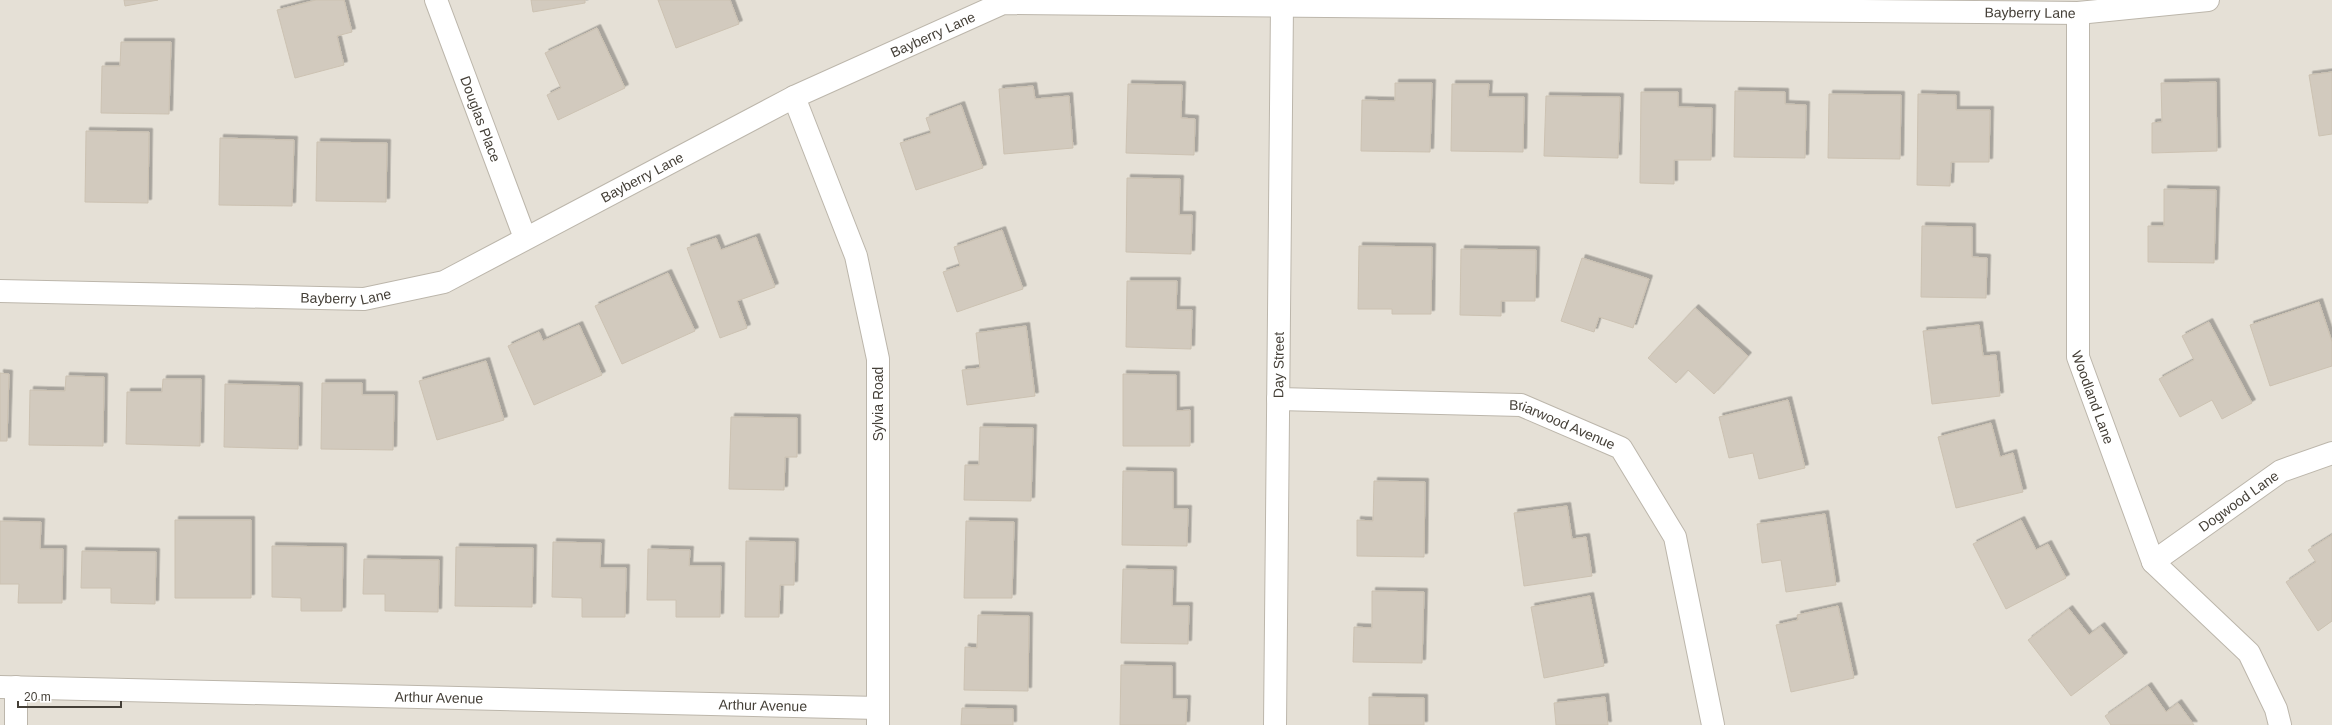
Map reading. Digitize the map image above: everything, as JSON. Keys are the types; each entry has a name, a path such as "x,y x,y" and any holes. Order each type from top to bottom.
{"street":[{"name":"Douglas Place","path":"436,0 525,238"},
{"name":"Bayberry Lane","path":"0,291 364,299 444,282 794,97 1003,3 2078,13 2208,0"},
{"name":"Day Street","path":"1275,725 1282,5"},
{"name":"Woodland Lane","path":"2078,13 2078,357 2153,562 2249,653 2276,708 2280,725"},
{"name":"Sylvia Road","path":"794,97 856,256 878,359 878,716"},
{"name":"Briarwood Avenue","path":"1278,399 1521,405 1621,448 1675,537 1713,725"},
{"name":"Dogwood Lane","path":"2153,562 2281,471 2332,453"},
{"name":"Arthur Avenue","path":"8,687 878,716"},
{"path":"8,687 16,725"}],"shaded area":[{"path":"0,0 2332,0 2332,725 0,725"}],"building":[{"path":"124,0 158,0 125,6"},
{"path":"316,0 344,0 352,32 337,36 344,65 295,78 277,10"},
{"path":"531,0 585,0 585,3 533,12"},
{"path":"658,0 730,0 739,24 676,48"},
{"path":"597,28 625,88 558,120 547,95 561,88 545,53"},
{"path":"121,42 171,42 169,114 101,113 102,66 120,66"},
{"path":"2332,72 2332,134 2319,136 2309,75"},
{"path":"2216,82 2217,151 2152,153 2152,123 2162,122 2161,83"},
{"path":"1395,83 1432,83 1430,152 1361,151 1362,100 1395,101"},
{"path":"1128,84 1182,85 1181,118 1195,119 1194,155 1126,153"},
{"path":"1452,84 1489,84 1488,97 1524,97 1523,152 1451,151"},
{"path":"1033,86 1035,99 1069,96 1073,148 1004,154 999,89"},
{"path":"1735,91 1785,92 1785,104 1806,105 1805,158 1734,157"},
{"path":"1641,92 1678,92 1678,107 1712,108 1711,160 1674,160 1674,184 1640,183"},
{"path":"1829,94 1901,95 1900,159 1828,158"},
{"path":"1918,94 1956,95 1956,110 1990,110 1989,162 1951,162 1950,186 1917,185"},
{"path":"1546,96 1620,97 1618,158 1544,156"},
{"path":"961,105 983,168 916,190 900,143 931,133 926,118"},
{"path":"86,131 149,132 148,203 85,202"},
{"path":"220,138 294,140 292,206 219,205"},
{"path":"317,142 387,143 386,202 316,201"},
{"path":"1127,178 1180,179 1179,215 1192,215 1191,254 1126,252"},
{"path":"2164,189 2216,190 2214,263 2148,262 2148,226 2164,226"},
{"path":"1922,226 1972,227 1972,257 1987,258 1986,298 1921,297"},
{"path":"1002,230 1023,289 957,312 943,272 960,266 954,247"},
{"path":"756,237 775,287 737,301 747,328 720,338 687,248 716,238 721,250"},
{"path":"1359,246 1432,247 1431,314 1392,314 1392,309 1358,309"},
{"path":"1461,249 1536,250 1535,301 1501,301 1501,316 1460,315"},
{"path":"1582,258 1649,279 1633,328 1599,317 1594,332 1561,321"},
{"path":"668,273 695,331 622,364 595,306"},
{"path":"1127,281 1177,281 1176,310 1192,310 1191,349 1126,347"},
{"path":"2319,302 2332,342 2332,366 2270,386 2250,325"},
{"path":"1695,308 1748,356 1714,394 1688,370 1676,383 1648,358"},
{"path":"2209,322 2252,403 2222,419 2212,400 2180,417 2159,379 2194,360 2182,336"},
{"path":"579,325 602,375 534,405 508,346 539,332 543,341"},
{"path":"1979,325 1983,356 1996,355 2000,396 1932,404 1923,331"},
{"path":"1026,326 1035,396 967,405 962,370 980,368 976,333"},
{"path":"486,361 504,420 437,440 419,381"},
{"path":"0,373 9,374 7,441 0,441"},
{"path":"1123,374 1176,375 1176,411 1190,410 1190,446 1123,446"},
{"path":"66,376 104,377 103,446 29,445 30,390 65,391"},
{"path":"163,379 201,379 200,446 126,444 127,392 162,392"},
{"path":"322,383 362,383 362,395 394,395 393,450 321,449"},
{"path":"225,384 299,386 298,449 224,447"},
{"path":"1788,400 1805,468 1759,479 1753,453 1729,458 1719,417"},
{"path":"731,417 797,418 797,457 785,457 784,490 729,489"},
{"path":"1991,423 2000,457 2013,453 2023,492 1956,508 1938,437"},
{"path":"980,427 1033,428 1031,501 964,500 965,465 979,465"},
{"path":"1123,471 1173,472 1173,509 1188,509 1187,546 1122,545"},
{"path":"1374,481 1425,482 1424,557 1357,556 1357,520 1373,521"},
{"path":"1567,506 1572,539 1586,537 1592,576 1524,586 1514,513"},
{"path":"1825,514 1836,585 1786,592 1781,560 1762,563 1757,524"},
{"path":"175,520 251,520 251,598 175,598"},
{"path":"2021,520 2036,550 2048,544 2066,578 2006,609 1973,544"},
{"path":"0,521 41,522 40,549 63,549 62,603 18,603 19,584 0,584"},
{"path":"966,521 1014,522 1012,598 964,598"},
{"path":"2332,535 2332,621 2318,631 2286,582 2316,562 2308,550"},
{"path":"746,541 795,542 794,585 780,585 779,617 745,617"},
{"path":"553,542 601,543 600,568 626,568 625,617 582,617 582,598 552,597"},
{"path":"272,546 343,547 342,611 301,611 301,598 272,597"},
{"path":"456,547 533,548 532,607 455,606"},
{"path":"648,549 690,550 689,566 721,566 720,617 676,617 676,600 647,600"},
{"path":"82,551 156,552 155,604 111,603 111,588 81,588"},
{"path":"364,559 439,560 438,612 385,611 385,594 363,594"},
{"path":"1123,569 1173,570 1172,606 1189,606 1188,644 1121,643"},
{"path":"1372,591 1424,592 1422,663 1353,662 1354,627 1372,628"},
{"path":"1590,596 1604,666 1544,678 1531,607"},
{"path":"1838,606 1854,678 1791,692 1776,625 1798,620 1797,615"},
{"path":"2069,609 2089,635 2101,626 2124,656 2071,696 2028,640"},
{"path":"978,615 1029,616 1028,691 964,690 965,647 977,648"},
{"path":"1121,665 1172,666 1172,699 1187,699 1186,725 1120,725"},
{"path":"2148,686 2166,712 2178,703 2194,725 2111,725 2105,716"},
{"path":"1369,697 1424,698 1424,725 1369,725"},
{"path":"1605,697 1608,725 1556,725 1554,703"},
{"path":"962,708 1013,709 1013,725 961,725"}]}
